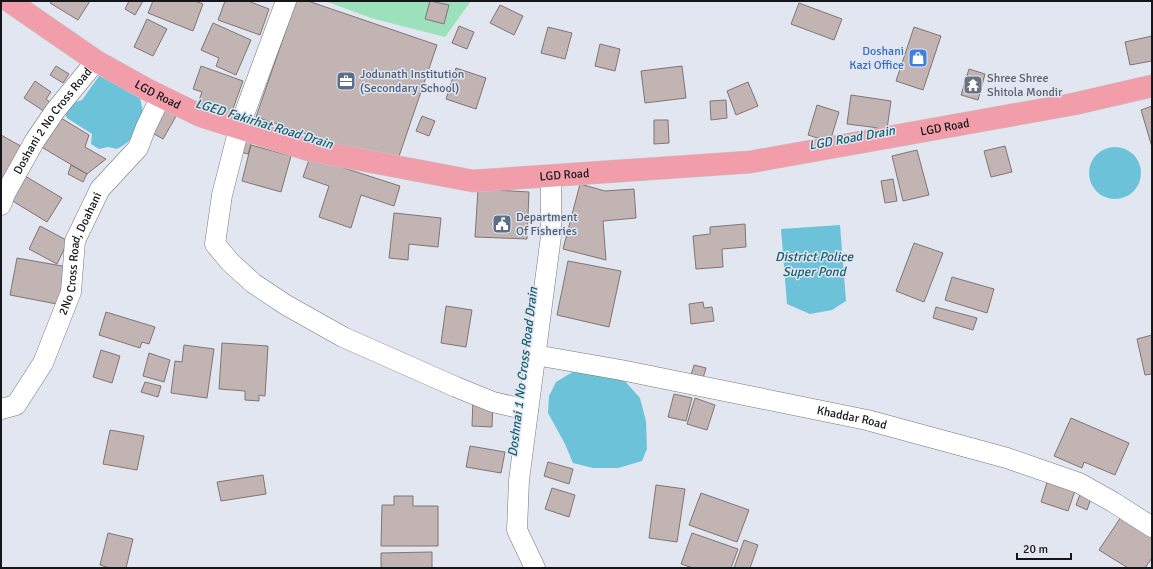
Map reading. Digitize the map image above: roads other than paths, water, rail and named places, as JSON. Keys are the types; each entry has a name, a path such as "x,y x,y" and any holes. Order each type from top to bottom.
{"main road":[{"name":"LGD Road","path":"9,1 96,61 201,116 309,150 473,181 750,162 1074,104 1152,86"}],"street":[{"path":"286,1 239,128 222,195 215,244 230,262 253,283 286,306 343,337 493,402 501,402 528,410"},
{"name":"Doshani 2 No Cross Road","path":"1,205 5,194 34,142 55,111 96,61"},
{"name":"2No Cross Road, Doahani","path":"1,409 16,405 43,362 71,292 75,241 100,189 138,148 161,96"},
{"path":"535,568 516,530 519,480 551,236 550,176"},
{"name":"Khaddar Road","path":"535,355 621,370 867,420 1007,458 1079,483 1113,502 1152,527"}],"water":[{"path":"105,72 140,97 142,109 143,116 141,126 138,131 130,140 117,149 108,147 99,149 91,144 92,134 67,118 64,111 67,105 82,100 99,76"},
{"path":"1110,147 1120,147 1134,154 1141,168 1141,178 1134,192 1120,199 1110,199 1100,195 1093,188 1089,178 1089,168 1093,158 1100,151"},
{"name":"District Police Super Pond","path":"840,225 846,301 832,310 810,314 787,304 781,229"},
{"path":"576,370 624,380 640,398 646,421 647,449 642,461 618,468 593,468 573,463 565,444 548,413 549,396 556,382"}],"place":[{"name":"Doshani Kazi Office","path":"918,58"},
{"name":"Jodunath Institution (Secondary School)","path":"346,81"},
{"name":"Shree Shree Shitola Mondir","path":"973,85"},
{"name":"Department Of Fisheries","path":"502,224"}],"water label":[{"name":"LGED Fakirhat Road Drain","path":"264,124"},
{"name":"LGD Road Drain","path":"852,138"},
{"name":"Doshnai 1 No Cross Road Drain","path":"523,372"}]}
